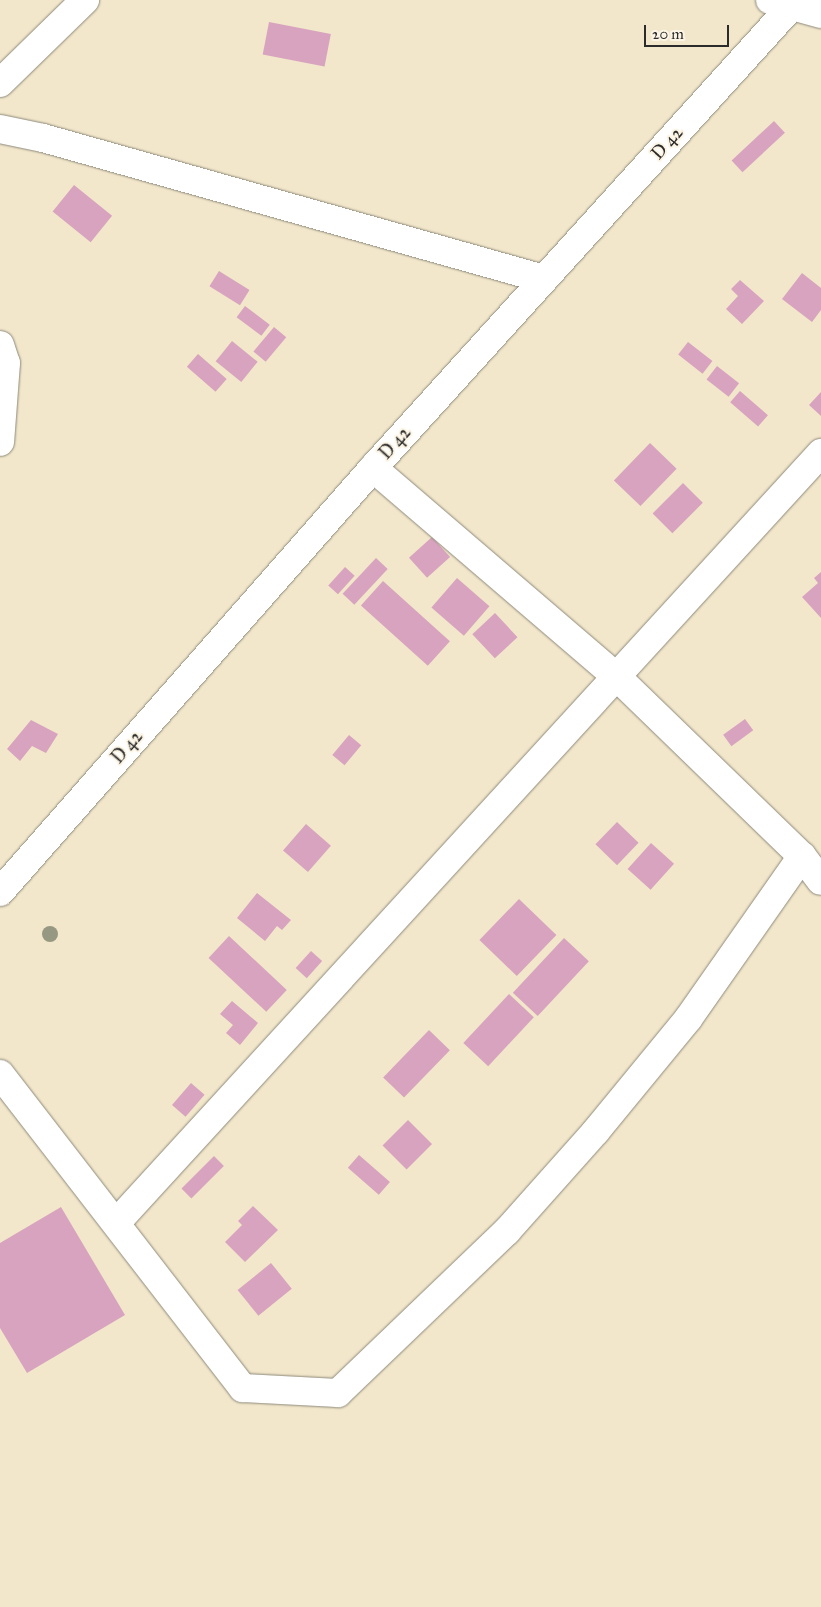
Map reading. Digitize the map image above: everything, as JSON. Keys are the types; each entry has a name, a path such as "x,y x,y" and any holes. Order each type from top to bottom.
{"street":[{"path":"0,84 85,0"},
{"path":"787,2 821,14"},
{"name":"D 42","path":"0,892 787,2"},
{"path":"0,129 43,138 544,279"},
{"path":"0,345 6,363 0,442"},
{"path":"117,1222 821,453"},
{"path":"373,468 616,677 802,856 821,881"},
{"path":"0,1074 117,1222 243,1388 338,1393 507,1230 596,1131 688,1019 802,856"}],"building":[{"path":"269,22 331,34 325,66 263,54"},
{"path":"774,121 785,133 742,172 732,161"},
{"path":"74,185 112,216 91,242 53,211"},
{"path":"219,271 250,290 240,305 209,286"},
{"path":"802,273 821,288 821,310 812,322 782,299"},
{"path":"740,280 764,301 742,324 726,309 738,296 731,289"},
{"path":"245,306 270,325 261,336 237,317"},
{"path":"274,327 286,337 266,362 253,352"},
{"path":"232,341 258,362 241,382 216,361"},
{"path":"688,342 712,361 703,374 678,355"},
{"path":"198,354 227,379 216,392 187,367"},
{"path":"717,366 739,383 729,397 707,379"},
{"path":"740,391 768,415 758,427 730,402"},
{"path":"821,392 821,416 809,405"},
{"path":"650,443 677,469 640,506 614,480"},
{"path":"683,483 703,503 672,533 653,513"},
{"path":"432,537 450,557 427,578 409,558"},
{"path":"376,558 388,569 354,605 343,594"},
{"path":"345,567 355,576 338,594 328,586"},
{"path":"821,572 821,618 802,597 818,583 814,578"},
{"path":"457,578 489,606 464,636 431,607"},
{"path":"383,581 450,641 428,666 361,606"},
{"path":"495,613 518,637 495,658 472,634"},
{"path":"745,719 753,730 731,746 723,735"},
{"path":"31,720 58,734 46,753 32,746 20,761 7,749"},
{"path":"349,735 361,745 345,765 332,755"},
{"path":"617,822 639,843 617,865 595,844"},
{"path":"306,824 331,846 308,872 283,850"},
{"path":"651,843 674,864 651,890 628,869"},
{"path":"257,893 291,920 282,930 277,926 265,941 237,918"},
{"path":"519,899 556,935 517,976 479,940"},
{"path":"229,936 287,990 266,1012 209,958"},
{"path":"564,938 589,961 538,1016 513,993"},
{"path":"311,951 322,961 307,978 296,968"},
{"path":"509,994 534,1017 488,1066 463,1043"},
{"path":"232,1001 258,1023 240,1045 226,1033 233,1025 220,1014"},
{"path":"429,1030 450,1050 404,1098 383,1077"},
{"path":"191,1083 205,1095 186,1117 172,1105"},
{"path":"408,1120 432,1144 407,1169 383,1145"},
{"path":"359,1155 390,1182 379,1195 348,1168"},
{"path":"214,1156 224,1166 191,1198 181,1189"},
{"path":"253,1206 278,1230 245,1262 225,1242 242,1225 238,1221"},
{"path":"61,1207 125,1315 27,1373 0,1328 0,1243"},
{"path":"271,1263 292,1289 258,1316 238,1290"}]}
